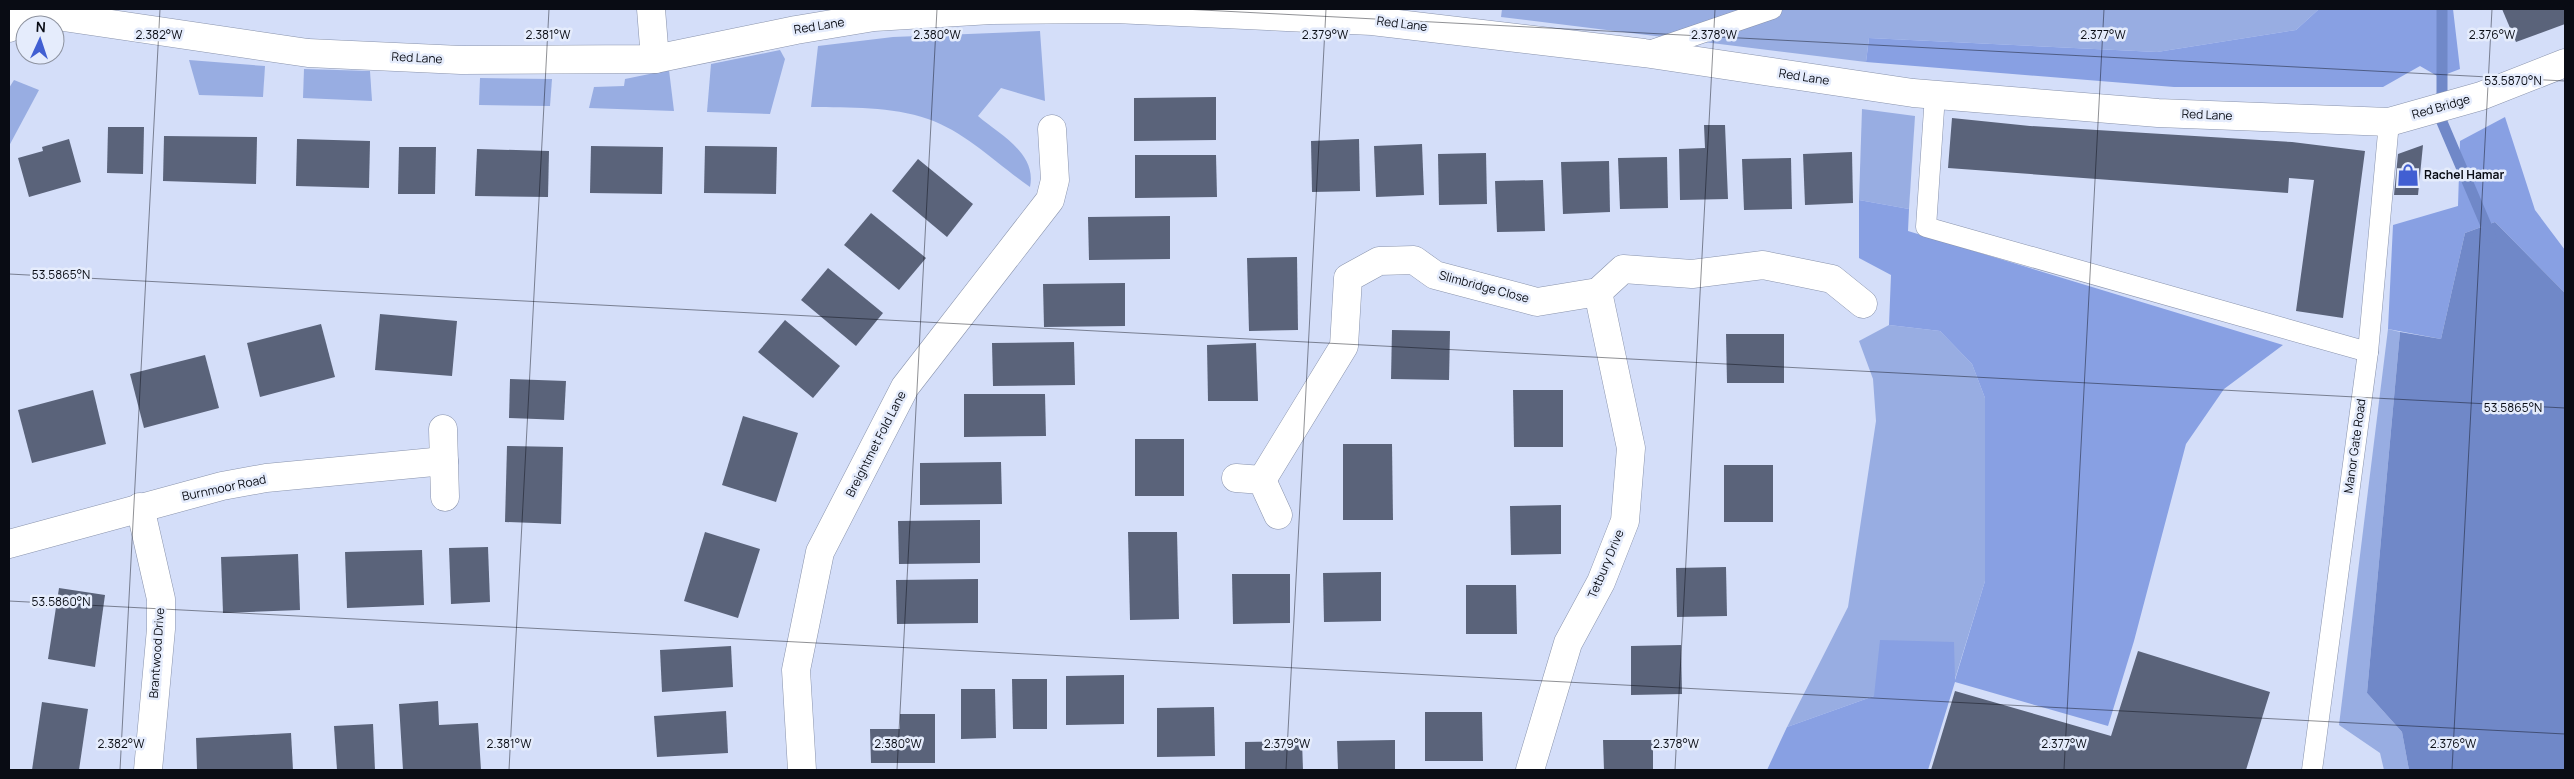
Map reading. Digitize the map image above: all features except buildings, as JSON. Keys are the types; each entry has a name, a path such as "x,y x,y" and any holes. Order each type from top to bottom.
{"street":[{"path":"651,9 655,59"},
{"name":"Red Lane","path":"13,16 308,53 461,60 655,59 796,30 874,17 1010,10 1115,9 1372,21 1644,52 1935,95 2158,113 2395,120"},
{"name":"Red Bridge","path":"2395,120 2482,96 2565,63"},
{"name":"Breightmet Fold Lane","path":"802,770 796,670 820,552 905,388 1050,200 1055,180 1052,129"},
{"name":"Slimbridge Close","path":"1278,515 1249,479 1344,346 1348,278 1379,261 1414,260 1435,275 1537,302 1598,292"},
{"path":"1598,292 1623,269 1692,274 1763,264 1832,279 1863,304"},
{"name":"Tetbury Drive","path":"1530,770 1568,643 1601,582 1625,521 1631,448 1598,292"},
{"path":"444,429 444,497"},
{"name":"Burnmoor Road","path":"9,544 222,486 266,478 444,461"},
{"name":"Brantwood Drive","path":"140,507 161,599 161,629 148,770"}],"lane":[{"path":"1644,52 1772,9"},
{"path":"1935,95 1926,227 2368,352"},
{"name":"Manor Gate Road","path":"2312,770 2368,352 2395,120"}],"shaded area":[{"path":"1502,9 2319,9 2296,30 2157,52 1869,38 1866,62 1501,17"},
{"path":"2319,9 2453,9 2460,69 2439,77 2420,66 2383,87 2174,87 1866,62 1869,38 2157,52 2296,30"},
{"path":"1040,31 1045,101 1001,88 978,116 1006,138 1022,155 1028,164 1031,175 1030,187 969,140 928,119 885,110 811,107 818,46 893,37"},
{"path":"780,50 785,59 770,114 707,112 711,64"},
{"path":"189,60 265,66 263,97 199,95"},
{"path":"304,69 370,71 372,101 303,98"},
{"path":"669,70 674,111 589,108 594,87 624,86 625,79"},
{"path":"480,78 552,79 550,106 479,105"},
{"path":"14,80 39,90 9,146 9,88"},
{"path":"1862,109 1915,116 1909,209 1859,200"},
{"path":"2505,117 2535,210 2565,250 2565,293 2495,222 2465,233 2441,339 2388,329 2393,225 2458,206 2460,141"},
{"path":"1859,200 1909,209 1908,231 2283,345 2224,389 2186,444 2134,641 2108,726 1955,682 1928,770 1767,770 1787,727 1874,696 1880,640 1954,642 1955,680 1985,581 1985,398 1972,364 1940,331 1889,325 1891,275 1859,258"},
{"path":"2495,222 2565,293 2565,770 2409,770 2402,732 2367,693 2400,332 2441,339 2465,233"},
{"path":"1889,325 1940,331 1972,364 1985,398 1985,581 1954,682 1874,696 1787,727 1848,607 1876,421 1873,379 1859,341"},
{"path":"2388,329 2400,332 2367,693 2402,732 2409,770 2384,770 2380,753 2339,725"}],"waterway":[{"path":"2442,9 2442,122 2491,237"}],"place":[{"name":"Rachel Hamar","path":"2408,175"}]}
